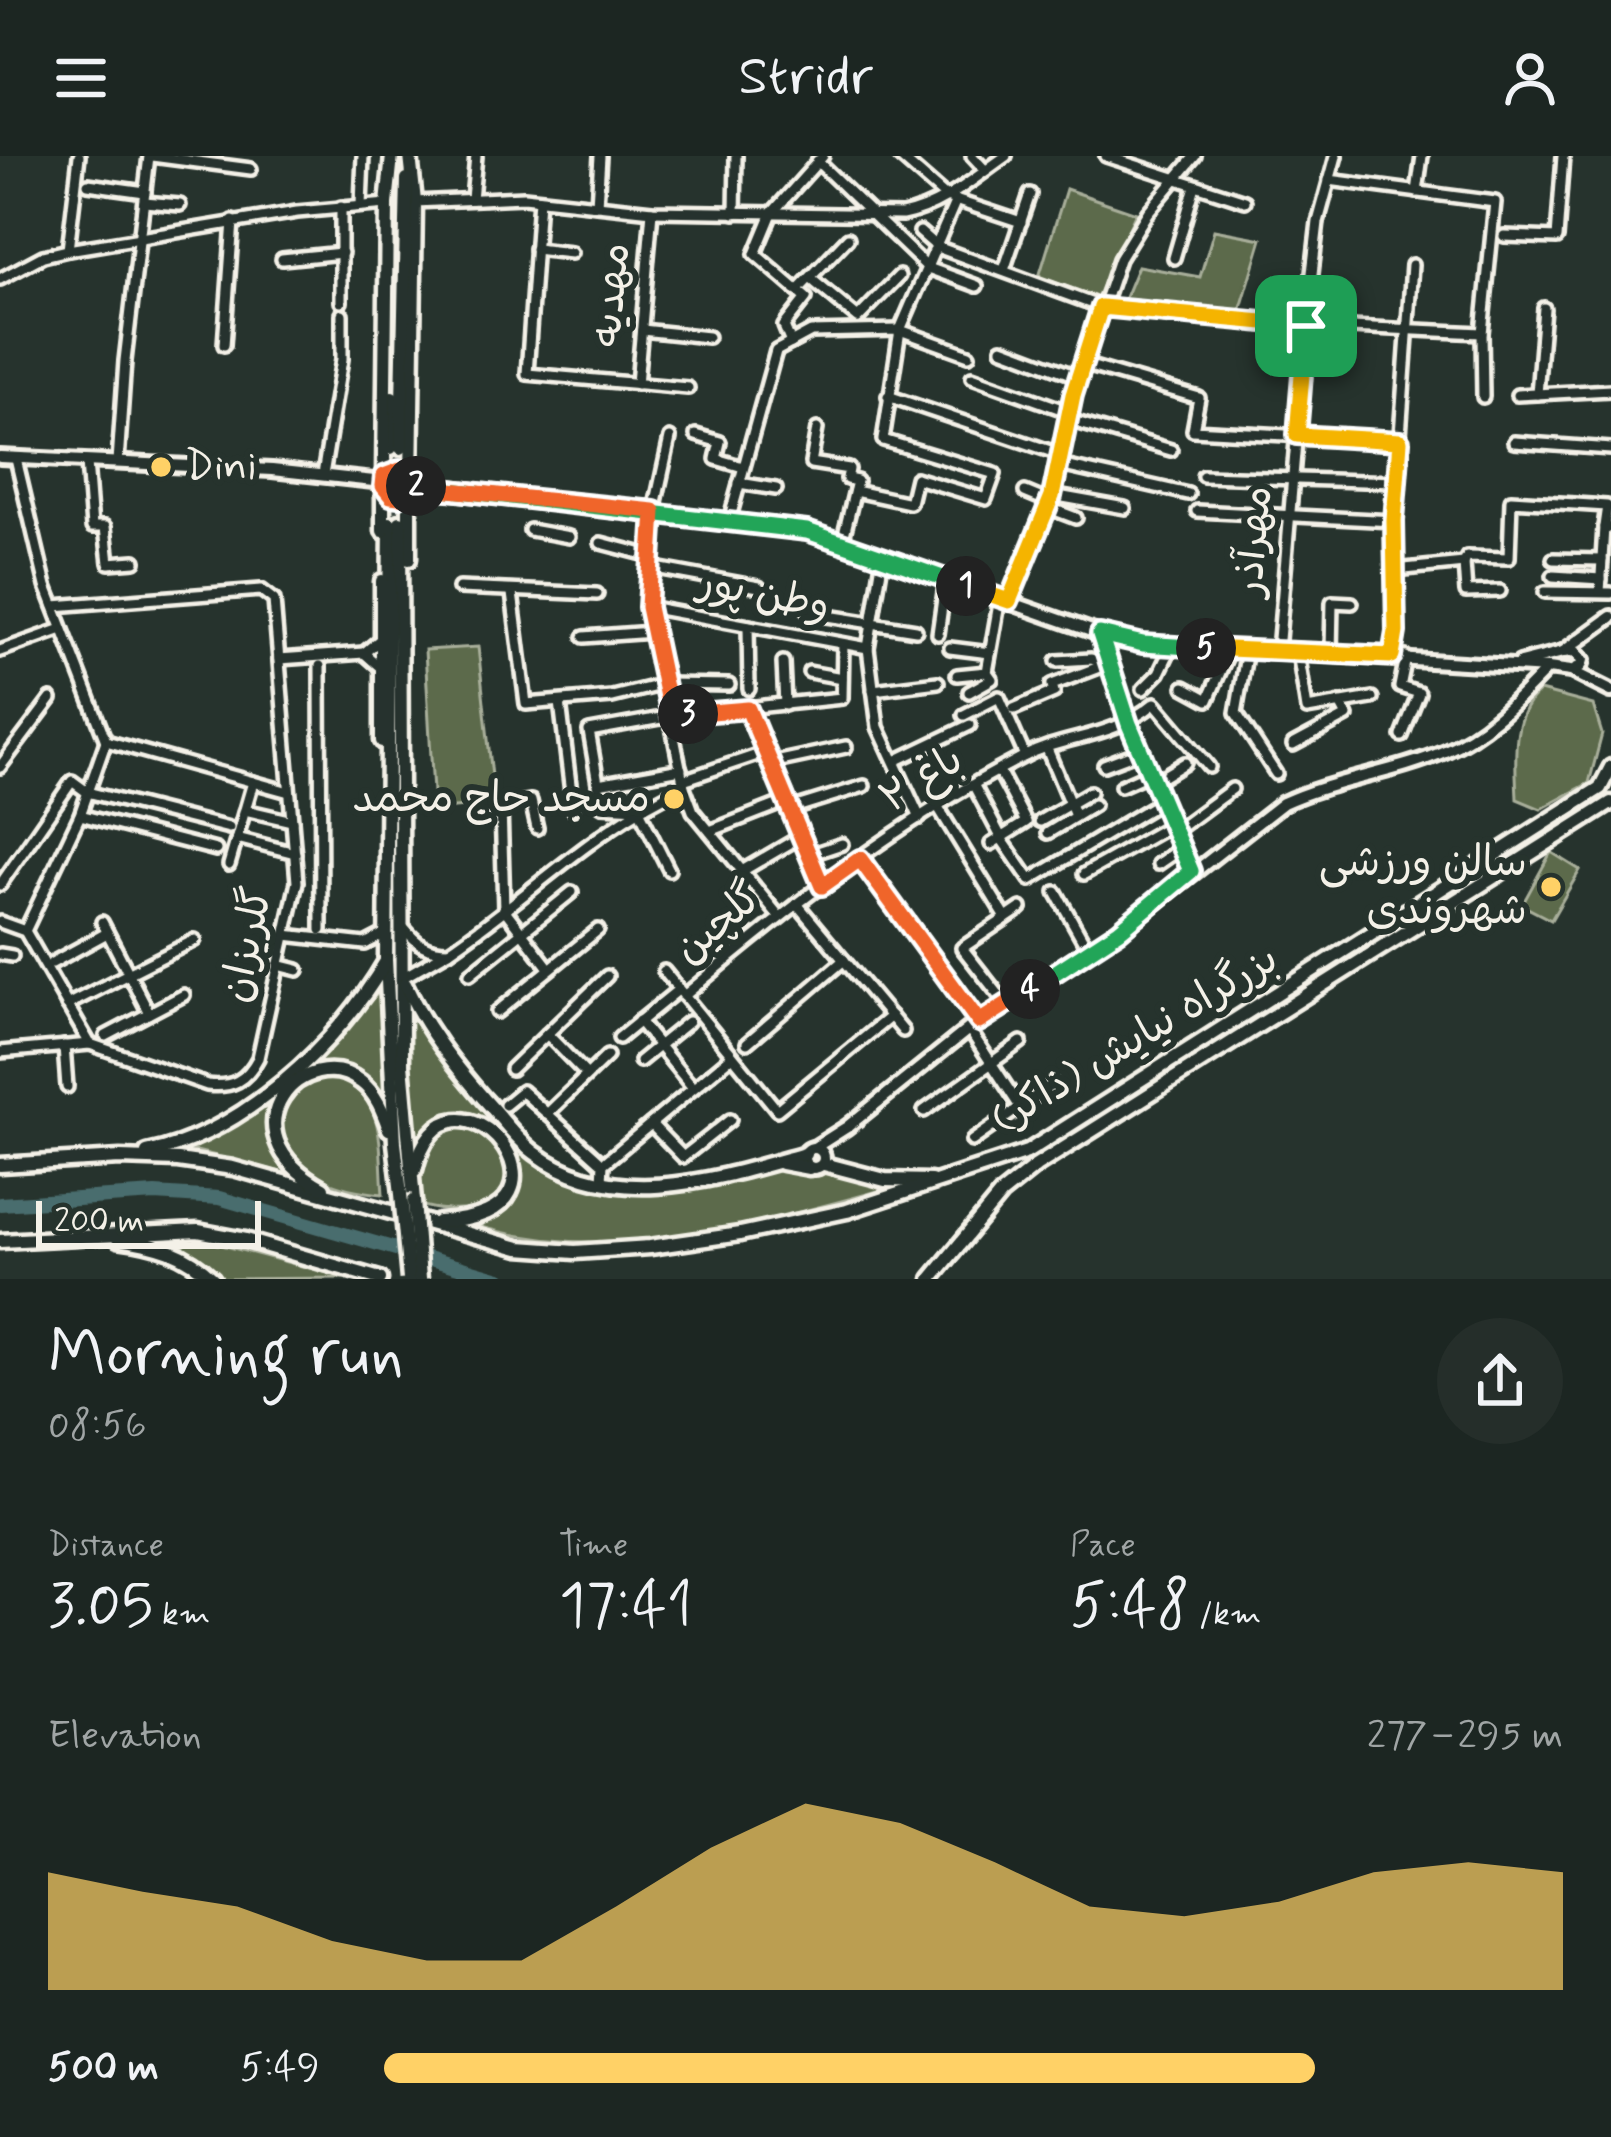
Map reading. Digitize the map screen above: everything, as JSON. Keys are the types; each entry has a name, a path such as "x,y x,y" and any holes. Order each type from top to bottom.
{"highway":[{"path":"393,156 387,204 397,444 410,486 396,523 382,638 386,960 394,1143"},
{"path":"393,156 397,444"},
{"path":"397,444 408,156"},
{"path":"408,156 415,202 397,444 383,481 396,523 409,1279"},
{"path":"386,820 396,523"},
{"path":"931,1279 1001,1194 1036,1166 1581,823 1609,786"},
{"name":"بزرگراه نیایش (ذاکر)","path":"120,1158 233,1168 519,1248 575,1252 740,1234 876,1202 1027,1152 1609,786"},
{"path":"0,1166 120,1158 172,1148 224,1124 287,1076 353,1013 386,960"},
{"path":"402,978 436,1042 536,1154 559,1167 602,1181 652,1186 815,1157 875,1190 876,1202"},
{"path":"402,1054 415,1038 436,1042"},
{"path":"340,1197 303,1177 275,1143 273,1124 289,1088 323,1070 345,1072 374,1095 394,1143 408,1198 420,1279"},
{"path":"408,1198 418,1154 438,1129 470,1121 500,1137 513,1167 505,1199 477,1218 426,1222"},
{"path":"853,1174 909,1182 950,1180"},
{"path":"0,1241 198,1231 380,1279"},
{"path":"94,1235 172,1250 213,1279"}],"main road":[{"path":"0,457 383,481 400,470 410,486"},
{"path":"383,481 395,497 410,486 807,531 1100,634 1143,644 1548,668 1571,671 1611,691"},
{"path":"1562,652 1611,616"},
{"path":"1100,634 1129,724 1191,871"},
{"path":"1511,666 1575,651 1583,660 1571,671"},
{"path":"815,1157 974,1026 1145,912 1191,871 1283,803 1312,789 1448,750 1512,707 1548,668"}],"street":[{"path":"68,250 79,156"},
{"path":"118,462 151,156 251,169"},
{"path":"361,206 362,156"},
{"path":"472,200 476,156"},
{"path":"597,205 600,156"},
{"path":"735,213 736,156"},
{"path":"899,156 951,199 1021,222"},
{"path":"972,156 986,170"},
{"path":"415,202 538,199 652,211 872,216 923,211 951,199 1006,156"},
{"path":"1106,156 1245,201"},
{"path":"969,692 992,680 987,672 1004,600 1050,502 1101,307 1132,234 1195,156"},
{"name":"مهرآذر","path":"1278,651 1318,222 1336,156"},
{"path":"1418,192 1422,156"},
{"path":"1504,236 1557,238 1563,156"},
{"path":"791,343 784,326 806,298 755,254 772,213 820,158 928,268 976,286"},
{"path":"1329,180 1495,202 1482,333 1483,397"},
{"path":"88,184 180,206"},
{"path":"1174,258 1195,186"},
{"path":"1004,270 1030,194"},
{"path":"538,199 527,374 688,388"},
{"path":"916,478 986,499 995,475 883,440 900,330 938,248 951,199"},
{"path":"0,279 43,256 68,250 233,221 387,204"},
{"path":"323,475 343,358 341,207"},
{"name":"مهدیه","path":"638,384 652,211"},
{"path":"224,345 233,221"},
{"path":"920,232 938,248 1101,307 1306,326 1482,333"},
{"path":"797,291 848,238"},
{"path":"535,249 571,253"},
{"path":"282,259 341,254"},
{"path":"1402,736 1419,693 1400,687 1394,521 1412,265"},
{"path":"810,278 858,318 898,276"},
{"path":"1537,394 1544,308"},
{"path":"642,330 708,337"},
{"path":"729,521 776,351 811,332 900,330 969,355"},
{"path":"1003,348 1079,377"},
{"path":"1083,364 1199,398 1192,430 1400,441"},
{"path":"972,377 1171,450"},
{"path":"1517,395 1611,390"},
{"path":"888,397 1061,460 1188,494"},
{"path":"817,429 811,464 849,469 848,479 857,481 842,543"},
{"path":"696,435 720,442 716,459 743,467"},
{"path":"670,438 654,511 648,607 674,716 683,779 693,811 779,916"},
{"path":"1514,442 1611,449"},
{"path":"855,491 910,503 922,452"},
{"path":"16,458 53,605 106,741 80,815 25,931"},
{"path":"87,461 92,527 105,527 109,563 135,561"},
{"path":"1203,476 1397,482"},
{"path":"739,483 776,490"},
{"path":"1025,493 1076,518"},
{"path":"1500,591 1466,592 1464,563 1467,557 1509,558 1511,500 1607,506 1600,578 1605,592 1545,592"},
{"path":"1050,502 1125,508"},
{"path":"1197,511 1394,521"},
{"path":"530,530 569,537"},
{"path":"601,543 651,561 759,587"},
{"path":"883,556 868,648 878,727 920,818"},
{"path":"1553,559 1602,560"},
{"path":"1395,570 1464,563"},
{"path":"1553,576 1600,578"},
{"path":"938,634 946,578"},
{"path":"459,588 597,593"},
{"name":"گلریزان","path":"53,605 261,590 274,600 298,882 250,1073 223,1087 207,1085 90,1044"},
{"path":"512,593 526,704 612,698 665,684 729,685"},
{"path":"1331,653 1332,602 1352,603"},
{"name":"وطن پور","path":"648,607 868,648"},
{"path":"808,613 916,630"},
{"path":"748,626 749,689"},
{"path":"0,651 62,629"},
{"path":"584,637 652,632"},
{"path":"279,658 364,652 382,638"},
{"path":"638,808 602,806 589,731 674,716 842,698 843,644"},
{"path":"1143,689 1159,674 1172,646"},
{"path":"950,648 990,653"},
{"path":"1184,687 1208,700 1230,649"},
{"path":"1247,650 1236,713 1276,774"},
{"path":"364,652 382,668"},
{"path":"1298,652 1306,709 1372,698"},
{"path":"1058,661 1091,659 1107,664"},
{"path":"782,662 784,705"},
{"path":"1014,709 1054,692 1052,685 1107,664"},
{"path":"320,666 321,930"},
{"path":"809,672 842,678"},
{"path":"957,675 987,672"},
{"path":"873,690 938,682"},
{"path":"895,761 999,697 1025,756"},
{"path":"0,767 51,699"},
{"path":"560,702 572,809"},
{"path":"1129,724 1155,703 1209,767"},
{"path":"1293,745 1347,716 1340,704"},
{"path":"748,709 822,886"},
{"name":"باغ ۲","path":"797,904 920,818 1025,756 1129,724"},
{"path":"106,741 290,792"},
{"path":"771,763 847,747"},
{"path":"1047,749 1075,816"},
{"path":"1104,765 1141,751"},
{"path":"598,784 683,779 766,752"},
{"path":"1121,786 1185,764"},
{"path":"996,841 1025,822 999,771"},
{"path":"402,978 448,951 683,779"},
{"path":"0,885 72,781 87,792 295,853"},
{"path":"229,866 233,833 253,782"},
{"path":"710,831 864,786"},
{"path":"974,786 996,841 1030,880 1162,801"},
{"path":"1084,874 1173,828 1232,789"},
{"path":"1040,821 1090,792"},
{"path":"477,810 532,801 537,828"},
{"path":"1048,832 1094,805"},
{"path":"291,807 320,806"},
{"path":"501,806 504,909 549,968"},
{"path":"938,807 1006,918"},
{"path":"638,808 669,870"},
{"path":"245,810 292,821"},
{"path":"80,815 215,850"},
{"path":"742,871 802,836"},
{"path":"809,855 842,844"},
{"path":"1158,864 1180,848"},
{"path":"860,859 974,1026 990,1062 1020,1107"},
{"path":"470,974 572,892"},
{"path":"1056,892 1089,951"},
{"path":"797,904 903,1031"},
{"name":"گلچین","path":"619,1038 797,904"},
{"path":"1006,1004 962,948 1021,908"},
{"path":"0,922 25,931 90,1044 0,1052"},
{"path":"102,922 149,1013"},
{"path":"402,926 416,943 432,951 448,951"},
{"path":"497,1012 598,930"},
{"path":"52,963 107,933"},
{"path":"285,935 365,944 386,934"},
{"name":"گلریزان","path":"67,1005 195,940"},
{"path":"747,1043 844,960"},
{"path":"278,965 298,970"},
{"path":"664,971 777,1110 891,1016"},
{"path":"511,1069 607,976"},
{"path":"106,1036 184,995"},
{"path":"639,1021 693,1088"},
{"path":"640,1061 688,1022"},
{"path":"547,1034 587,1075"},
{"path":"924,1111 1021,1042"},
{"path":"64,1046 67,1087"},
{"path":"602,1181 603,1164 732,1055"},
{"path":"547,1114 607,1056"},
{"path":"972,1141 1053,1084"},
{"path":"505,1105 523,1091 603,1164"},
{"path":"651,1124 683,1157 730,1120"}],"green space":[{"path":"1066,189 1136,213 1097,297 1039,277"},
{"path":"1214,230 1262,239 1238,318 1131,307 1124,300 1138,266 1200,277"},
{"path":"478,647 495,804 434,810 425,650"},
{"path":"1540,691 1593,705 1602,734 1589,783 1541,809 1517,799 1516,756 1523,713"},
{"name":"سالن ورزشی شهروندی","path":"1551,852 1580,870 1551,920 1522,905"},
{"path":"381,990 384,1103 352,1071 333,1066 306,1068"},
{"path":"409,1015 494,1119 448,1118 430,1127 413,1146"},
{"path":"331,1077 349,1084 371,1108 380,1140 383,1194 324,1180 302,1165 280,1140 290,1096 307,1083"},
{"path":"279,1089 270,1113 269,1135 276,1155 293,1175 192,1150"},
{"path":"458,1128 485,1132 501,1151 508,1181 492,1202 479,1207 448,1210 420,1205 422,1169 429,1148"},
{"path":"520,1154 580,1181 626,1190 778,1166 896,1186 739,1226 632,1241 526,1237 474,1225 508,1197"},
{"path":"199,1239 347,1278 219,1279 185,1251 156,1240"}],"waterway":[{"path":"0,1204 155,1194 219,1198 500,1279"}],"tunnel":[{"path":"390,523 391,448"},
{"path":"400,522 401,448"}],"place":[{"name":"Dini","path":"161,467"},
{"name":"مسجد حاج محمد","path":"674,799"},
{"name":"سالن ورزشی شهروندی","path":"1551,887"}],"route":[{"path":"1306,326 1101,307 1073,395 1052,496 1009,601 807,531 654,511 410,486 407,493 395,497 383,486 388,472 400,470 409,477 410,486 501,494 654,511 648,607 671,716 748,709 822,886 860,859 979,1022 1119,931 1191,871 1129,724 1100,634 1143,644 1392,656 1400,441 1297,435 1306,326"}]}
